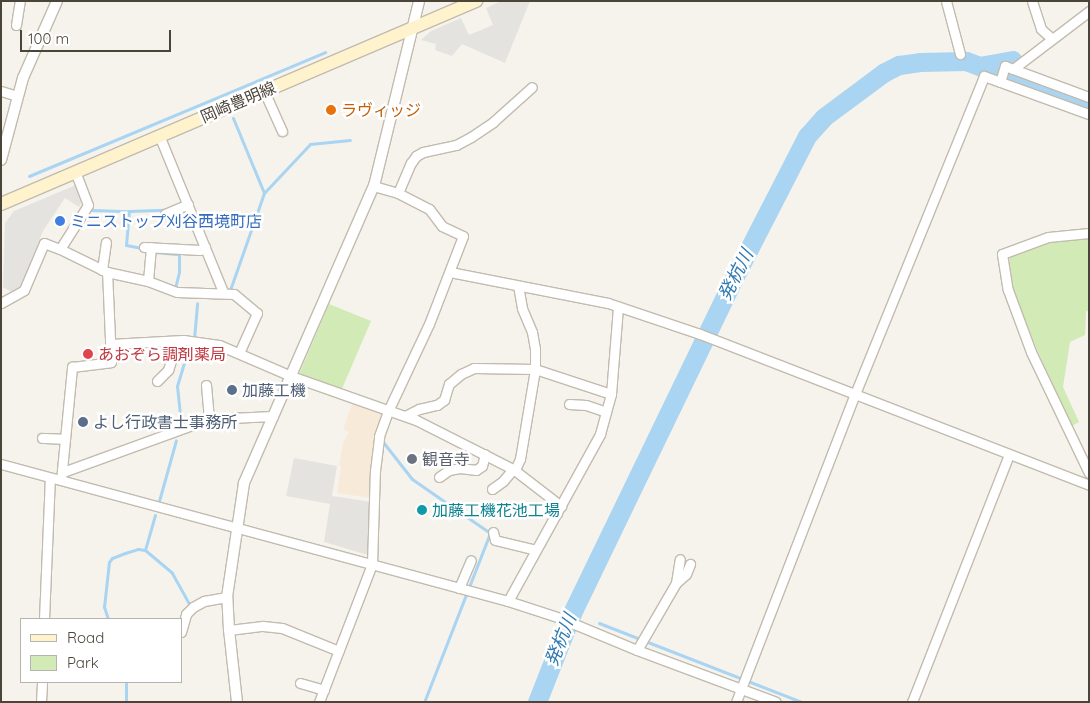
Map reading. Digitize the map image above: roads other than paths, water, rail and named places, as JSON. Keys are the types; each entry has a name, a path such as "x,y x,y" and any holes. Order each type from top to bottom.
{"main road":[{"name":"岡崎豊明線","path":"1,204 476,1"}],"street":[{"path":"16,25 20,1"},
{"path":"2,154 17,96 27,67 57,1"},
{"path":"237,702 228,630 228,598 236,529 244,483 374,186 419,1"},
{"path":"946,1 960,54"},
{"path":"1032,1 1042,29 1051,38"},
{"path":"1000,82 1009,68 1086,15"},
{"path":"1009,68 1089,97"},
{"path":"736,702 855,394 984,76 1089,114"},
{"path":"398,193 416,156 423,152 456,145 471,137 493,122 532,87"},
{"path":"1,91 17,96"},
{"path":"264,91 282,131"},
{"path":"159,136 223,292"},
{"path":"60,249 88,205 75,172"},
{"path":"319,702 372,564 375,471 379,436 388,411 429,324 463,236 442,226 429,209 398,193 374,186"},
{"path":"165,214 188,204"},
{"path":"1089,233 1048,237 1002,254 1008,290 1031,352 1089,473"},
{"path":"1,303 8,301 24,290 44,242 104,271 148,280 177,292 197,294 223,292 234,294 257,313 239,353"},
{"path":"62,476 72,367 111,362 104,271 106,242"},
{"path":"148,280 147,247 200,250 206,247"},
{"path":"450,272 608,303 700,334 1089,484"},
{"path":"492,489 514,470 520,459 535,369 535,349 532,332 522,308 518,286"},
{"path":"508,601 600,434 611,394 618,307"},
{"path":"110,344 184,340 219,346 239,353 291,376 405,416 485,454 514,470 559,510"},
{"path":"157,381 168,370 174,352 184,340"},
{"path":"405,416 420,409 437,405 444,400 449,384 474,368 535,369 611,394"},
{"path":"206,386 209,419"},
{"path":"569,404 586,405 606,412"},
{"path":"1,464 50,478 62,476 209,419 273,416"},
{"path":"42,438 66,439"},
{"path":"439,477 448,470 476,470 482,466 485,454"},
{"path":"912,702 1009,454"},
{"path":"62,476 236,529 508,601 576,624 641,642 776,702"},
{"path":"44,618 50,478"},
{"path":"526,510 543,508 559,510"},
{"path":"493,532 495,540 536,550"},
{"path":"676,583 680,559"},
{"path":"459,588 471,560"},
{"path":"641,642 676,583 686,574 690,564"},
{"path":"182,628 186,614 193,607 204,602 228,598"},
{"path":"228,630 263,626 282,628 339,651"},
{"path":"42,683 42,702"},
{"path":"300,683 324,690"}],"waterway":[{"path":"29,176 325,52"},
{"path":"979,66 1012,60"},
{"name":"発杭川","path":"537,702 572,613 733,280 807,136 824,117 883,73 899,65 920,62 966,61 1089,107"},
{"path":"233,118 264,193"},
{"path":"230,290 264,193 310,144 350,140"},
{"path":"91,210 129,211 126,245 142,248"},
{"path":"129,211 165,210"},
{"path":"154,252 179,254 179,272 175,288 178,288"},
{"path":"194,339 197,303"},
{"path":"181,424 177,386 190,343"},
{"path":"383,436 383,442 412,479 490,533 424,702"},
{"path":"159,501 176,440"},
{"path":"155,515 145,550 172,573 190,605"},
{"path":"108,618 104,607 109,562 112,558 125,553 138,549 145,550"},
{"path":"599,623 802,702"},
{"path":"126,683 126,702"}],"place":[{"name":"ラヴィッジ","path":"331,110"},
{"name":"ミニストップ刈谷西境町店","path":"60,221"},
{"name":"あおぞら調剤薬局","path":"88,354"},
{"name":"加藤工機","path":"232,390"},
{"name":"よし行政書士事務所","path":"83,422"},
{"name":"観音寺","path":"412,459"},
{"name":"加藤工機花池工場","path":"422,510"}]}
